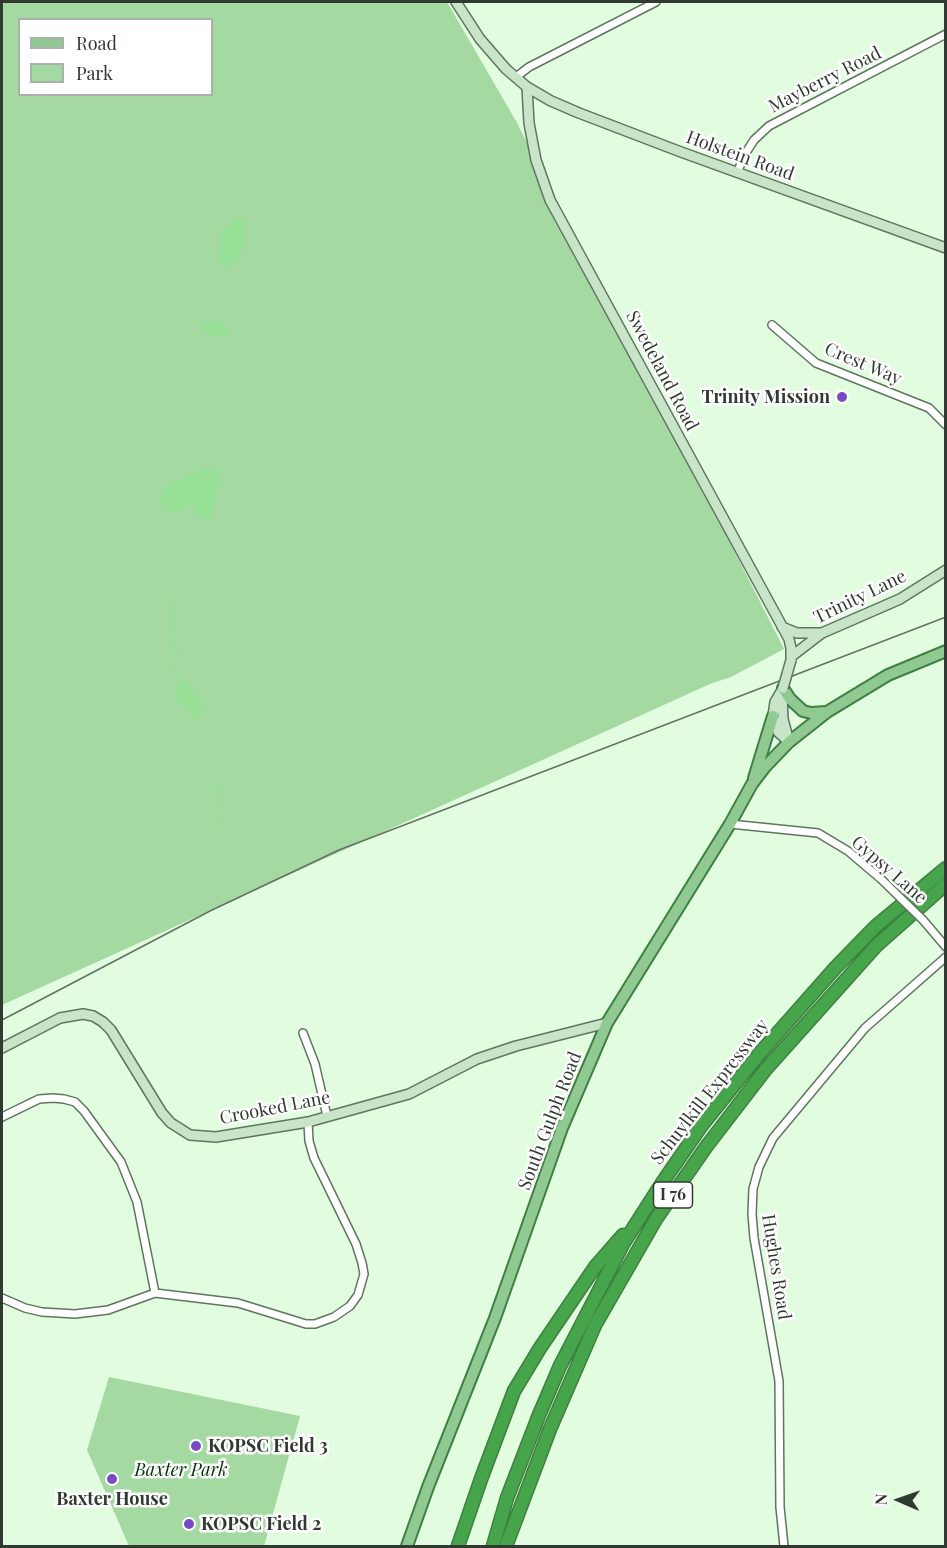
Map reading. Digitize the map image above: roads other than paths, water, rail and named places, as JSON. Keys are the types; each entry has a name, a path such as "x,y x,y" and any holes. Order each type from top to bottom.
{"highway":[{"name":"Schuylkill Expressway","path":"493,1546 507,1498 539,1415 561,1366 593,1301 645,1209 702,1125 760,1053 836,967 876,926 945,868"},
{"name":"Schuylkill Expressway","path":"506,1546 546,1438 595,1325 656,1219 706,1147 766,1069 876,946 945,885"},
{"path":"458,1546 514,1392 540,1348 596,1267 645,1209"}],"main road":[{"path":"456,2 493,56 527,87"},
{"name":"Holstein Road","path":"527,87 579,113 945,248"},
{"name":"Swedeland Road","path":"527,87 529,123 536,160 550,200 782,627 792,648 791,658"},
{"name":"Trinity Lane","path":"791,658 822,633 900,599 945,570"},
{"path":"782,627 797,633 822,633"},
{"name":"South Gulph Road","path":"407,1546 495,1318 562,1128 607,1023 730,824 752,784 789,741 827,712 888,675 945,651"},
{"path":"789,741 783,719 783,689 791,658"},
{"path":"783,689 803,711 827,712"},
{"path":"752,784 773,716 775,702 783,689"},
{"path":"773,716 778,732 789,741"},
{"name":"Crooked Lane","path":"2,1048 60,1018 71,1015 93,1016 104,1022 111,1030 162,1113 180,1130 197,1136 216,1137 308,1122 409,1094 477,1059 516,1046 607,1023"}],"street":[{"path":"516,77 656,2"},
{"name":"Mayberry Road","path":"737,173 754,140 769,126 945,34"},
{"name":"Crest Way","path":"772,325 816,363 929,408 945,425"},
{"name":"Gypsy Lane","path":"730,824 818,833 848,851 881,879 923,920 945,947"},
{"name":"Hughes Road","path":"784,1546 780,1507 779,1381 752,1214 756,1178 773,1137 865,1028 945,957"},
{"path":"303,1033 315,1064 327,1116"},
{"path":"2,1117 27,1104 53,1098 75,1102 84,1111 121,1162 137,1202 155,1293"},
{"path":"2,1298 25,1308 42,1312 75,1314 108,1310 155,1293 238,1303 306,1324 326,1321 350,1306 362,1286 364,1274 360,1255 314,1158 309,1141 308,1122"}],"waterway":[{"path":"170,598 173,607 171,630 175,631 172,637 177,654 173,658 177,678"},
{"path":"216,784 221,830"}],"tram line":[{"path":"2,1020 210,911 339,850 946,617"}],"place":[{"name":"Trinity Mission","path":"842,397"},
{"name":"KOPSC Field 3","path":"196,1446"},
{"name":"Baxter House","path":"112,1479"},
{"name":"KOPSC Field 2","path":"189,1524"}],"park label":[{"name":"Baxter Park","path":"181,1470"}]}
